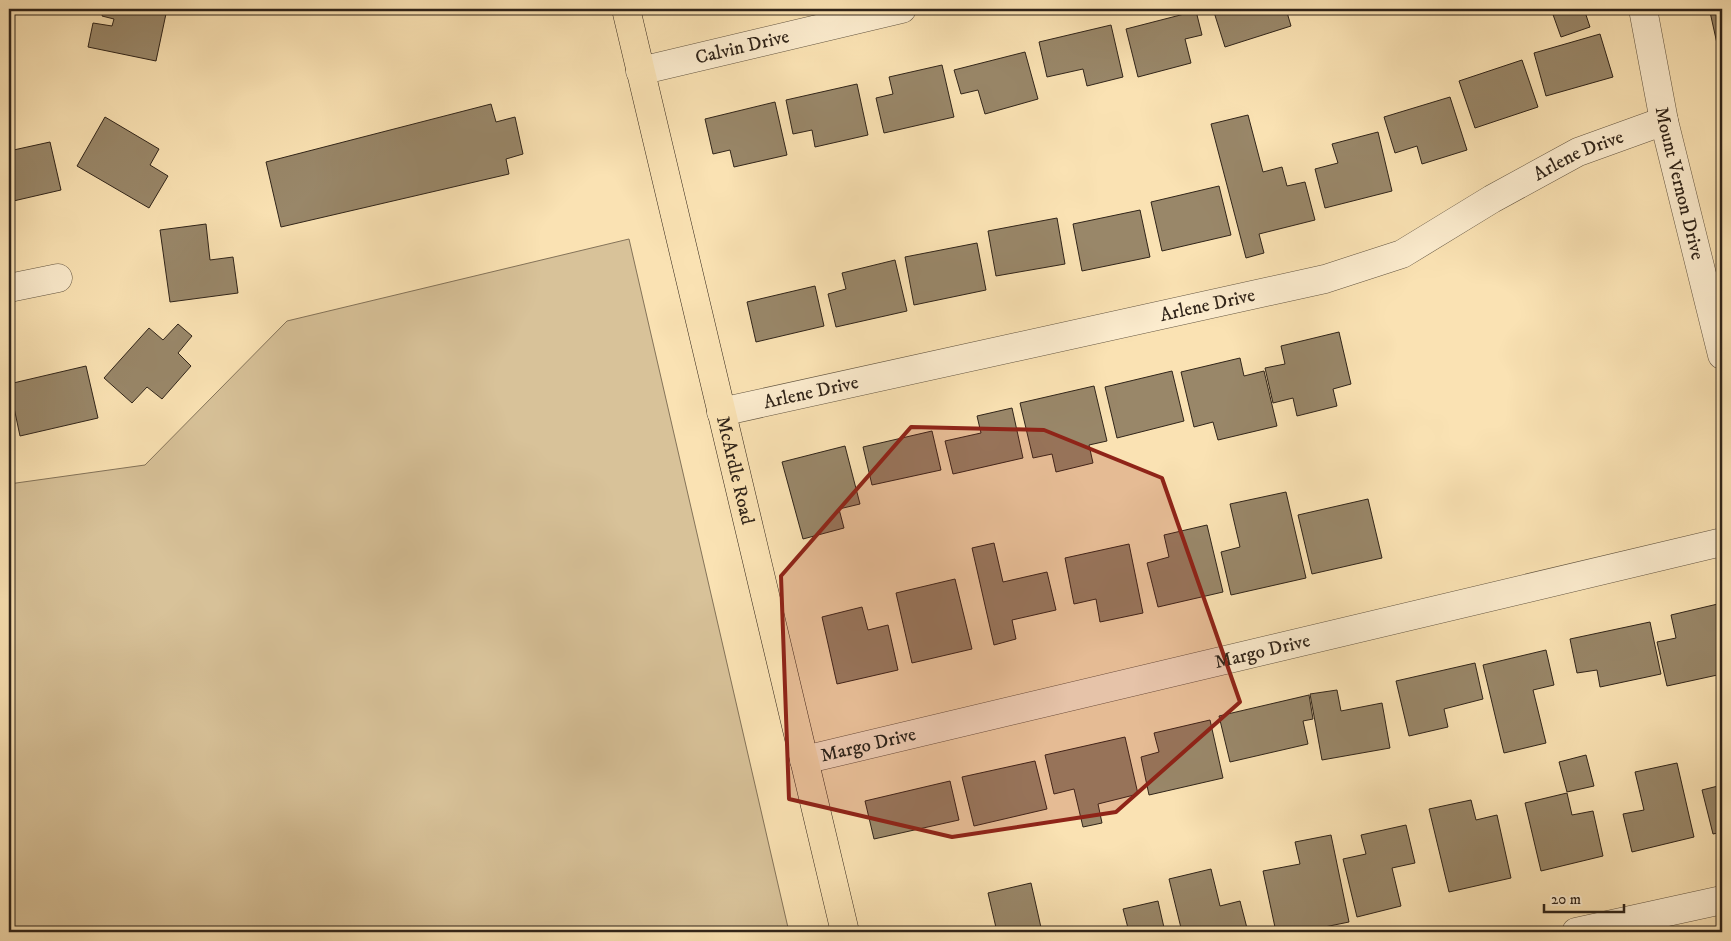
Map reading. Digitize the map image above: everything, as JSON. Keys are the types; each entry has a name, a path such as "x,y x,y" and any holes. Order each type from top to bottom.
{"main road":[{"name":"McArdle Road","path":"626,9 845,932"}],"street":[{"name":"Calvin Drive","path":"640,71 902,9"},
{"name":"Mount Vernon Drive","path":"1643,9 1664,120 1722,355"},
{"name":"Arlene Drive","path":"721,412 1325,279 1402,254 1492,198 1578,152 1664,120"},
{"path":"9,288 58,278"},
{"name":"Margo Drive","path":"804,760 1722,542"},
{"path":"1576,932 1722,900"}],"highlighted area":[{"path":"911,427 1044,430 1162,478 1240,702 1116,812 952,837 789,799 781,576"}],"shaded area":[{"path":"629,239 789,932 9,932 9,484 145,465 287,321"}],"building":[{"path":"104,9 167,9 156,61 88,47 93,23 112,26 114,19 102,16"},
{"path":"1213,9 1286,9 1291,26 1225,47"},
{"path":"1551,9 1584,9 1590,27 1561,37"},
{"path":"1722,9 1722,66 1710,12"},
{"path":"1196,11 1202,35 1185,39 1191,63 1138,77 1126,29"},
{"path":"1111,25 1123,77 1087,86 1083,69 1047,77 1039,42"},
{"path":"1600,34 1613,77 1546,96 1534,53"},
{"path":"1025,52 1038,99 985,114 978,90 961,94 954,70"},
{"path":"1522,60 1538,107 1475,128 1459,81"},
{"path":"942,65 954,117 884,133 876,98 893,94 889,77"},
{"path":"857,84 868,135 815,147 812,130 793,134 786,100"},
{"path":"1450,97 1467,150 1422,164 1417,146 1395,153 1384,117"},
{"path":"775,102 787,155 734,167 730,150 713,154 705,119"},
{"path":"491,104 496,122 515,117 523,154 506,159 509,174 281,227 266,162"},
{"path":"1248,115 1263,172 1282,167 1287,186 1305,182 1315,220 1259,234 1264,253 1246,258 1211,124"},
{"path":"105,117 159,149 150,165 168,176 149,208 77,166"},
{"path":"1378,132 1392,191 1325,208 1315,169 1338,163 1332,144"},
{"path":"50,142 61,190 9,202 9,151"},
{"path":"1219,186 1231,235 1162,251 1151,202"},
{"path":"1140,210 1150,257 1082,271 1073,224"},
{"path":"1057,218 1065,264 996,276 988,231"},
{"path":"206,224 210,260 233,257 238,293 170,302 160,230"},
{"path":"977,243 986,290 914,305 905,257"},
{"path":"895,260 907,311 836,327 828,294 846,289 842,273"},
{"path":"815,286 824,326 756,342 747,302"},
{"path":"178,324 192,336 178,353 191,366 162,399 147,387 132,403 104,378 149,328 163,340"},
{"path":"1339,332 1351,384 1333,389 1337,406 1297,416 1293,398 1273,403 1265,368 1285,364 1281,346"},
{"path":"1240,358 1244,376 1264,371 1277,426 1218,440 1213,422 1194,427 1181,372"},
{"path":"86,366 98,418 20,436 9,384"},
{"path":"1172,371 1184,421 1117,438 1105,387"},
{"path":"1094,386 1107,441 1089,445 1093,463 1056,472 1052,454 1033,458 1020,403"},
{"path":"1012,408 1023,458 953,474 945,441 981,433 977,416"},
{"path":"932,431 941,470 872,485 863,447"},
{"path":"845,446 860,504 839,509 844,528 803,539 782,462"},
{"path":"1286,492 1306,578 1231,595 1221,552 1240,547 1230,504"},
{"path":"1368,499 1382,558 1312,574 1298,515"},
{"path":"1207,525 1223,592 1158,607 1147,563 1169,557 1164,535"},
{"path":"994,543 1003,582 1047,572 1056,610 1012,620 1016,639 994,645 972,548"},
{"path":"1129,544 1143,613 1100,622 1096,599 1074,604 1065,558"},
{"path":"955,579 972,649 912,663 896,593"},
{"path":"1722,603 1722,674 1667,686 1657,642 1676,638 1671,615"},
{"path":"862,607 868,630 888,625 898,670 837,684 822,617"},
{"path":"1650,622 1661,674 1600,687 1597,670 1577,673 1570,639"},
{"path":"1546,650 1554,685 1533,690 1546,743 1504,753 1483,665"},
{"path":"1475,663 1483,699 1444,709 1448,727 1409,736 1396,681"},
{"path":"1337,690 1341,711 1382,703 1390,748 1322,760 1310,694"},
{"path":"1309,695 1313,719 1303,721 1308,744 1230,762 1219,716"},
{"path":"1210,720 1223,778 1149,795 1141,757 1159,752 1154,733"},
{"path":"1125,737 1138,794 1098,804 1102,823 1083,827 1074,789 1054,794 1045,755"},
{"path":"1586,755 1594,786 1567,792 1559,762"},
{"path":"1035,761 1047,809 974,826 962,777"},
{"path":"1677,763 1694,837 1632,852 1623,814 1644,810 1635,772"},
{"path":"950,781 959,820 874,839 865,801"},
{"path":"1722,785 1722,832 1713,834 1702,790"},
{"path":"1567,793 1572,815 1593,811 1603,856 1541,871 1525,803"},
{"path":"1471,800 1476,820 1497,815 1511,878 1449,892 1429,809"},
{"path":"1406,825 1415,863 1392,868 1401,906 1357,917 1343,859 1366,854 1361,835"},
{"path":"1331,835 1349,922 1300,932 1276,932 1263,871 1300,864 1295,842"},
{"path":"1211,869 1220,906 1240,901 1248,932 1182,932 1169,879"},
{"path":"1031,883 1042,932 997,932 988,893"},
{"path":"1158,901 1165,932 1110,932 1128,928 1123,909"}]}
